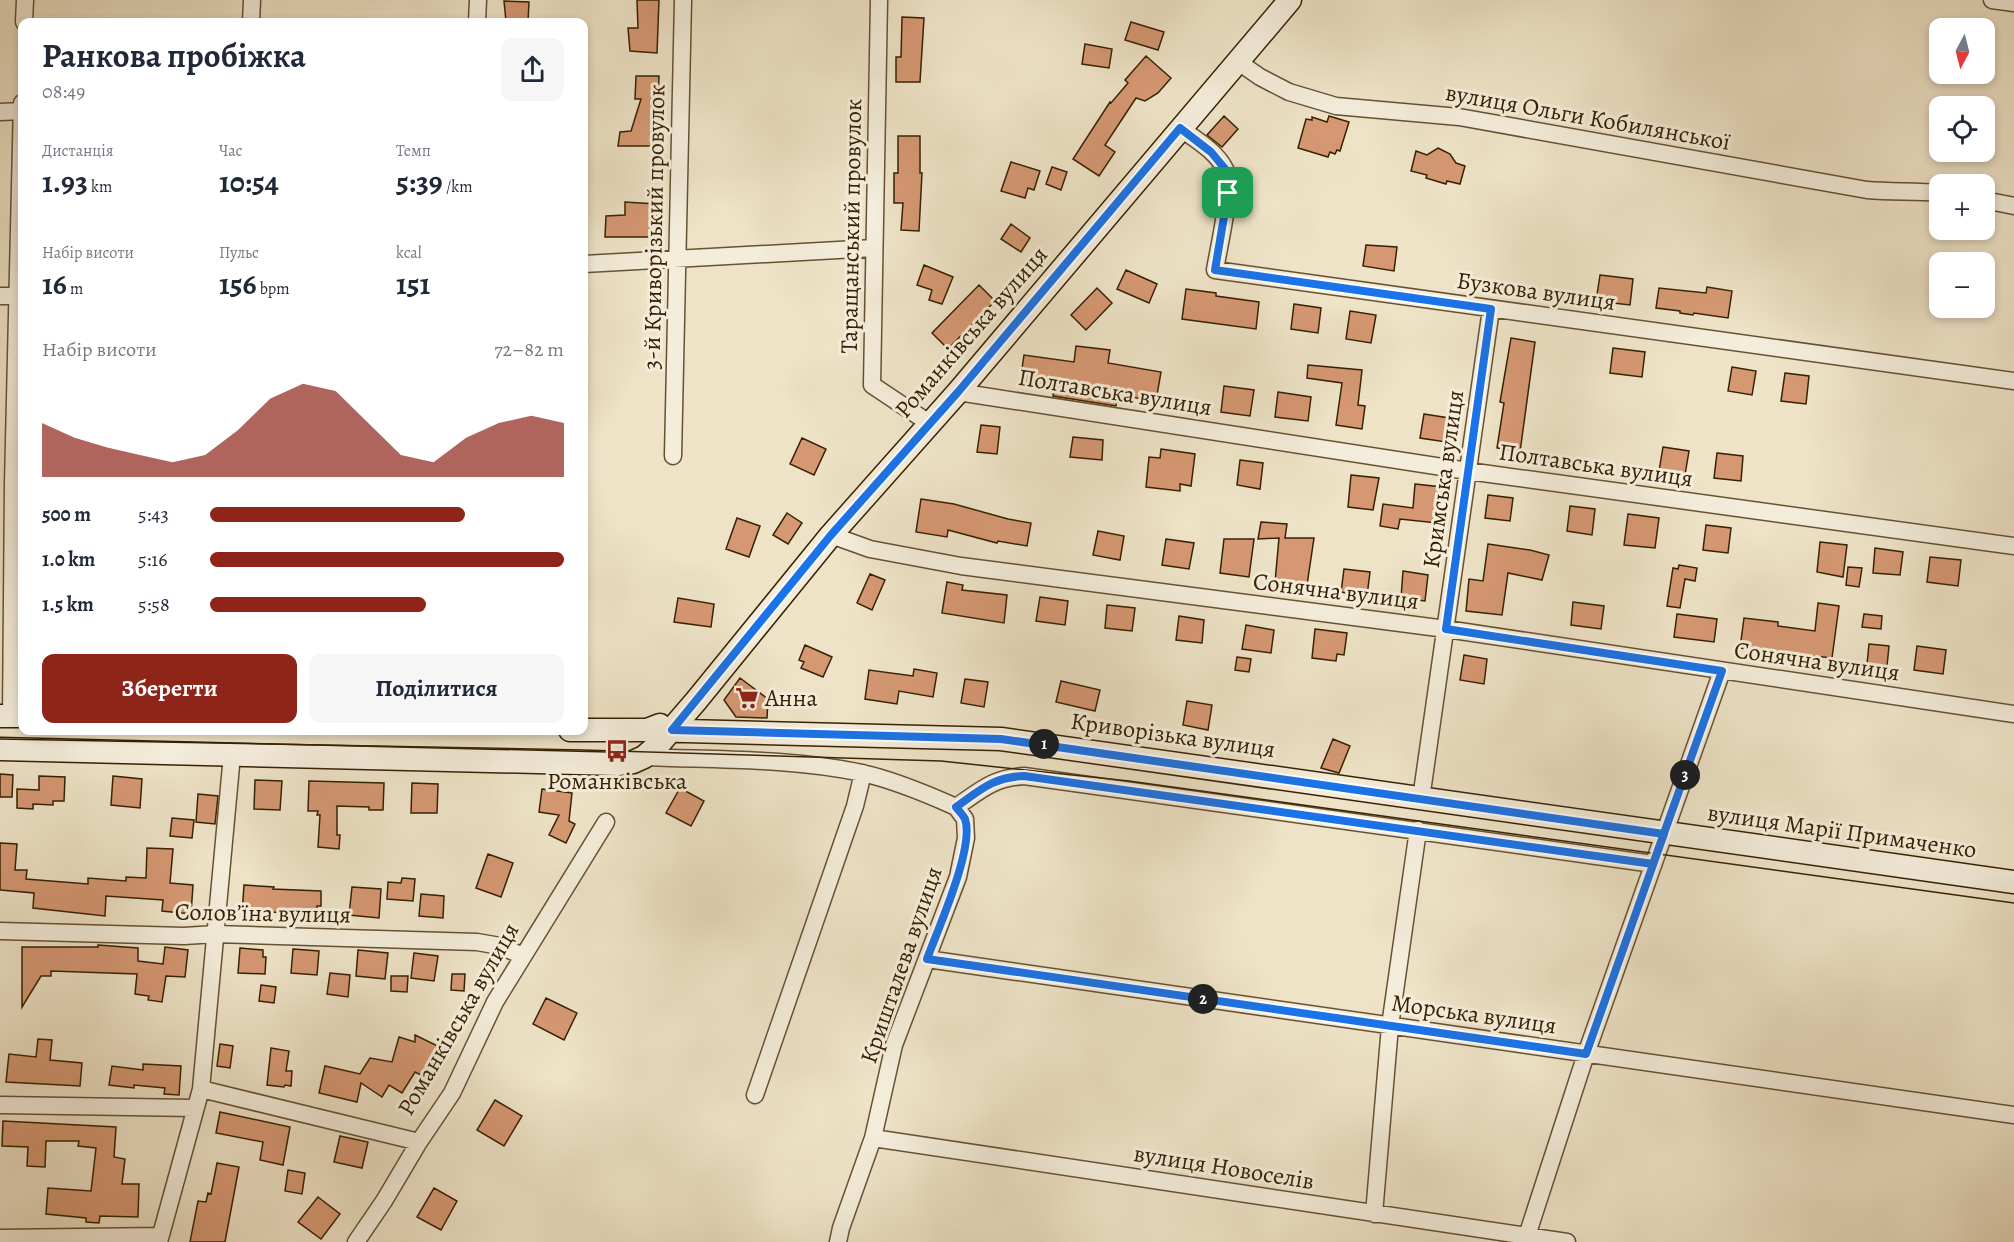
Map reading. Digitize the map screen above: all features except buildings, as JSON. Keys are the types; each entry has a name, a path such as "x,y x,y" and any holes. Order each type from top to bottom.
{"main road":[{"name":"Романківська вулиця","path":"696,701 831,535 958,392 1290,0"},
{"path":"0,749 618,764 633,762 644,757 672,730 696,701"},
{"name":"Криворізька вулиця","path":"647,730 668,723 696,701"},
{"name":"Криворізька вулиця","path":"588,730 672,730 1001,739 1664,834"},
{"name":"вулиця Марії Примаченко","path":"1664,834 2014,882"}],"street":[{"path":"24,18 25,0"},
{"path":"251,18 252,0"},
{"path":"477,18 478,0"},
{"name":"3-й Криворізький провулок","path":"673,456 684,0"},
{"name":"Таращанський провулок","path":"879,0 872,385 929,423"},
{"path":"1992,0 2014,3"},
{"name":"вулиця Ольги Кобилянської","path":"1237,61 1260,77 1289,92 1336,106 1459,117 1867,190 1897,193 1929,192"},
{"path":"0,112 18,111"},
{"name":"Бузкова вулиця","path":"1180,128 1211,152 1226,170 1228,193 1215,270 2014,381"},
{"path":"1995,202 2014,206"},
{"path":"588,264 874,248"},
{"path":"0,296 18,295"},
{"name":"Кримська вулиця","path":"1421,799 1491,309"},
{"path":"11,716 7,483 18,324"},
{"name":"Полтавська вулиця","path":"958,392 1468,471 2014,546"},
{"name":"Сонячна вулиця","path":"831,535 870,549 961,566 1446,629 2014,714"},
{"path":"1526,1239 1586,1054 1722,671"},
{"path":"0,1238 160,1239 201,1089 232,755"},
{"path":"644,757 792,763 863,773 928,794 956,807 986,786 1005,777 1024,776 1653,864"},
{"path":"755,1095 855,806 863,773"},
{"name":"Кришталева вулиця","path":"838,1242 873,1138 894,1045 958,877 966,838 965,819 956,807"},
{"name":"Романківська вулиця","path":"356,1242 452,1093 495,1002 606,822"},
{"path":"1374,1214 1390,1026 1418,831"},
{"name":"Соловʼїна вулиця","path":"0,931 184,936 216,934 477,942 500,946 523,956"},
{"name":"Морська вулиця","path":"927,959 2014,1115"},
{"path":"201,1089 419,1142"},
{"path":"0,1105 194,1108"},
{"name":"вулиця Новоселів","path":"873,1138 1526,1239 1567,1242"}],"tram line":[{"path":"0,739 583,750 941,761 1129,781 2014,903"}],"place":[{"name":"Анна","path":"747,698"},
{"name":"Романківська","path":"617,751"}],"route":[{"path":"1228,193 1215,270 1491,309 1446,629 1722,671 1664,834 1653,864 1024,776 1005,777 986,786 956,807 965,819 966,838 958,877 927,959 1586,1054 1664,834 1092,750 1001,739 672,730 831,535 958,392 1180,128 1211,152 1226,170 1228,193"}]}
